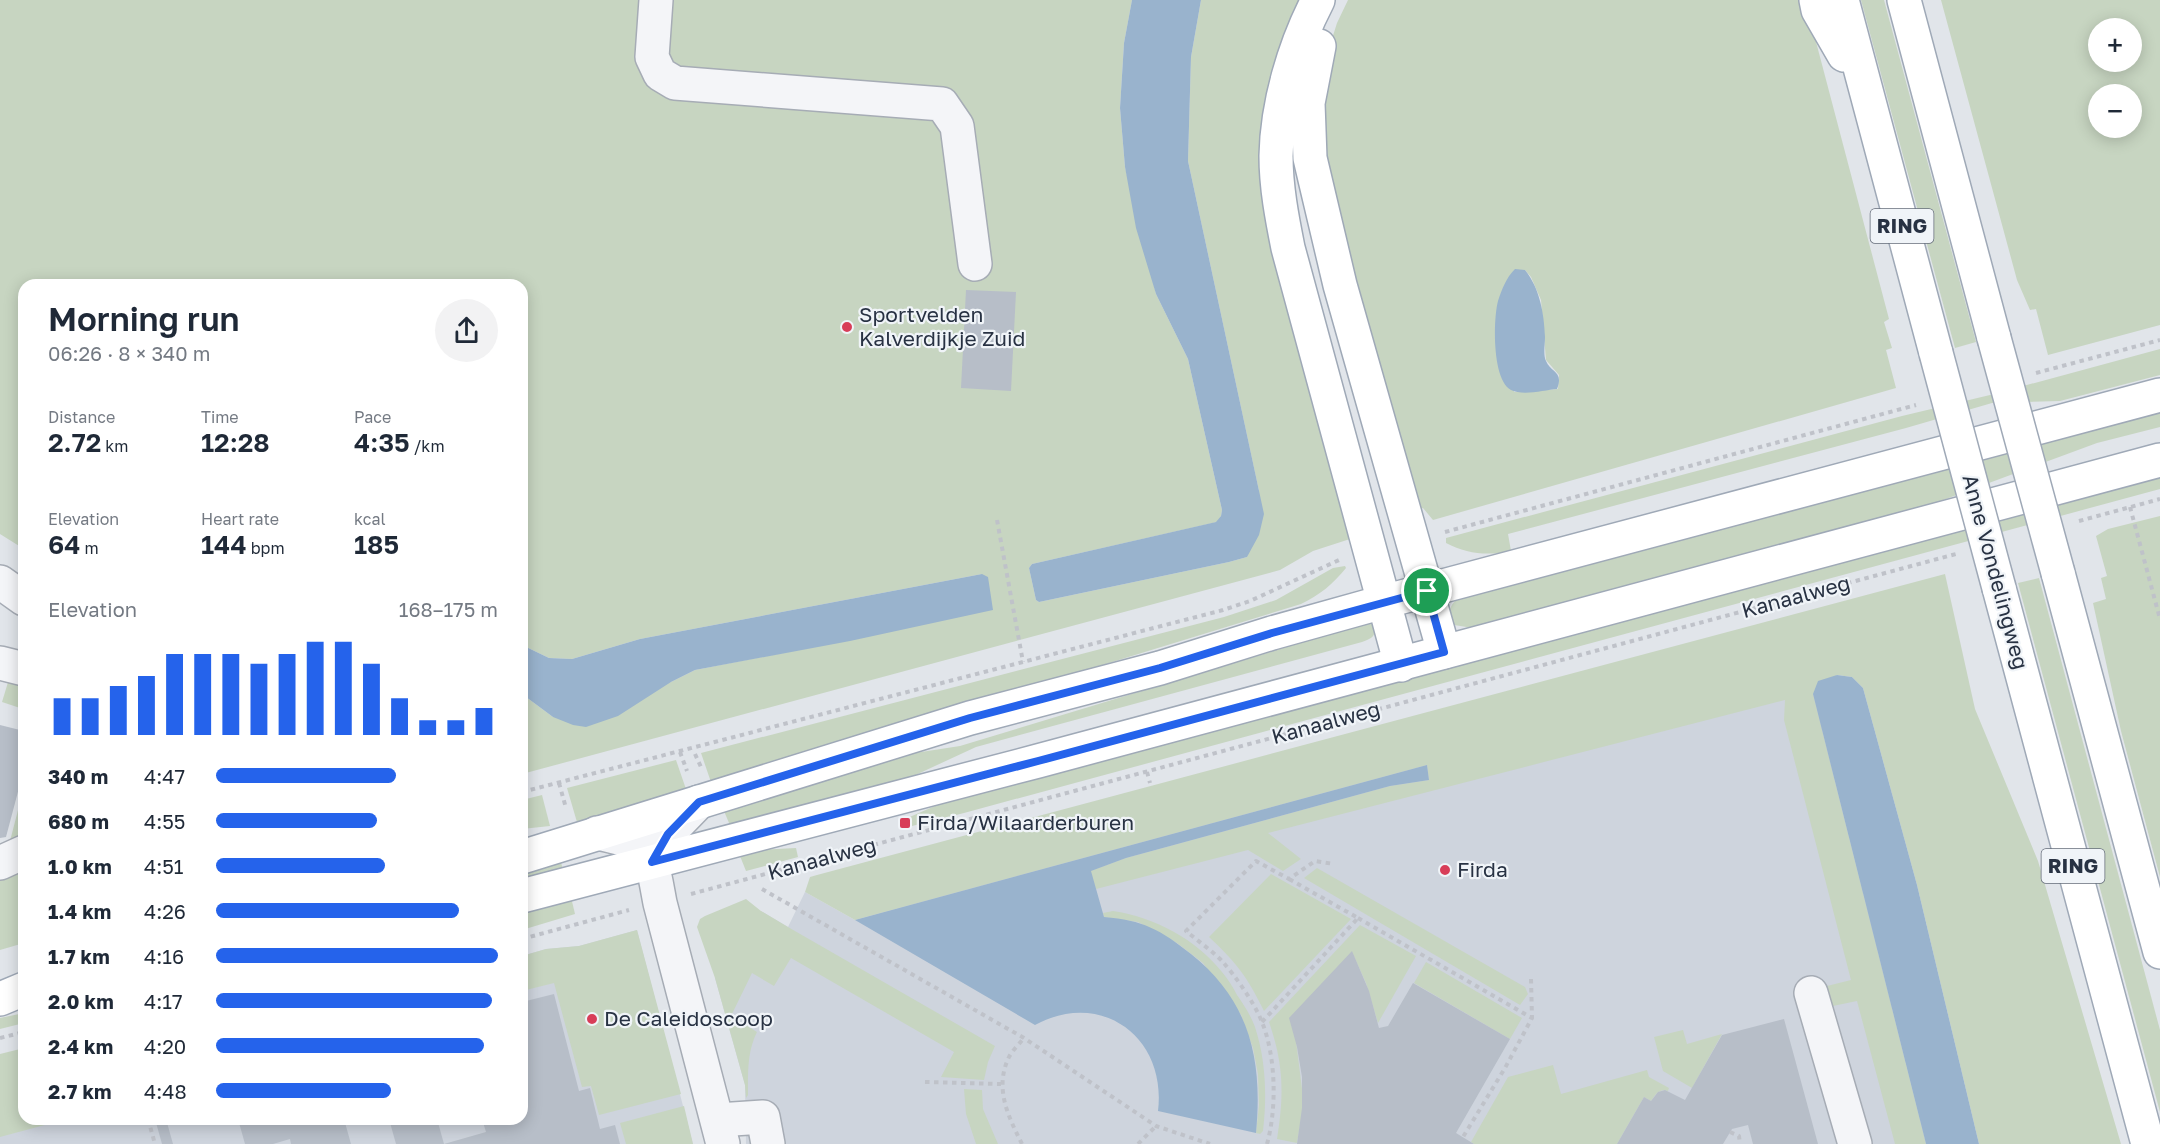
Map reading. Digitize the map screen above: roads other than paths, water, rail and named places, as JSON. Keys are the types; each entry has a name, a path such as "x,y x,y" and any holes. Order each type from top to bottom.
{"main road":[{"path":"1317,0 1294,59 1279,121 1276,156 1278,188 1288,248 1401,665"},
{"path":"1338,0 1328,19 1312,76 1308,103 1310,158 1340,285 1444,652"},
{"path":"1816,0 1818,10 1868,99"},
{"name":"Anne Vondelingweg","path":"1842,0 2148,1144"},
{"name":"RING","path":"1904,0 2160,952"},
{"path":"1926,0 1927,85"},
{"path":"528,855 970,718 1160,668 1272,633 2160,394"},
{"name":"Kanaalweg","path":"528,894 1401,665 2160,460"},
{"path":"0,1001 18,992"},
{"path":"0,1001 18,1000"}],"street":[{"path":"656,0 652,57 660,74 675,83 942,104 957,126 975,264"},
{"path":"0,582 18,594"},
{"path":"0,663 18,668"},
{"path":"652,862 668,834 699,802"},
{"path":"597,833 627,840 649,854 721,1132 763,1117 768,1144"},
{"path":"0,863 18,855"},
{"path":"1811,993 1856,1144"}],"water":[{"path":"1132,0 1201,0 1191,57 1188,161 1264,514 1259,535 1247,557 1039,602 1036,600 1029,568 1032,564 1216,522 1222,510 1188,359 1156,294 1136,228 1125,167 1120,108 1124,43"},
{"path":"1515,269 1525,270 1538,293 1544,319 1545,359 1558,375 1557,389 1528,393 1516,392 1505,384 1500,375 1495,335 1496,310 1505,284"},
{"path":"982,574 988,577 993,610 850,641 695,670 671,682 618,716 586,727 573,725 553,717 528,698 528,648 549,658 572,659 640,639"},
{"path":"1837,675 1852,677 1863,688 1917,885 1979,1144 1926,1144 1813,694 1818,681"},
{"path":"1427,765 1429,780 1390,786 1126,858 1091,871 1104,917 1141,924 1161,933 1191,954 1211,972 1227,992 1239,1012 1254,1057 1258,1106 1256,1133 1158,1111 1158,1085 1152,1061 1140,1042 1125,1027 1105,1017 1083,1013 1060,1015 1035,1025 855,920"}],"place":[{"name":"Sportvelden Kalverdijkje Zuid","path":"847,327"},
{"name":"Firda/Wilaarderburen","path":"905,823"},
{"name":"Firda","path":"1445,870"},
{"name":"De Caleidoscoop","path":"592,1019"}]}
